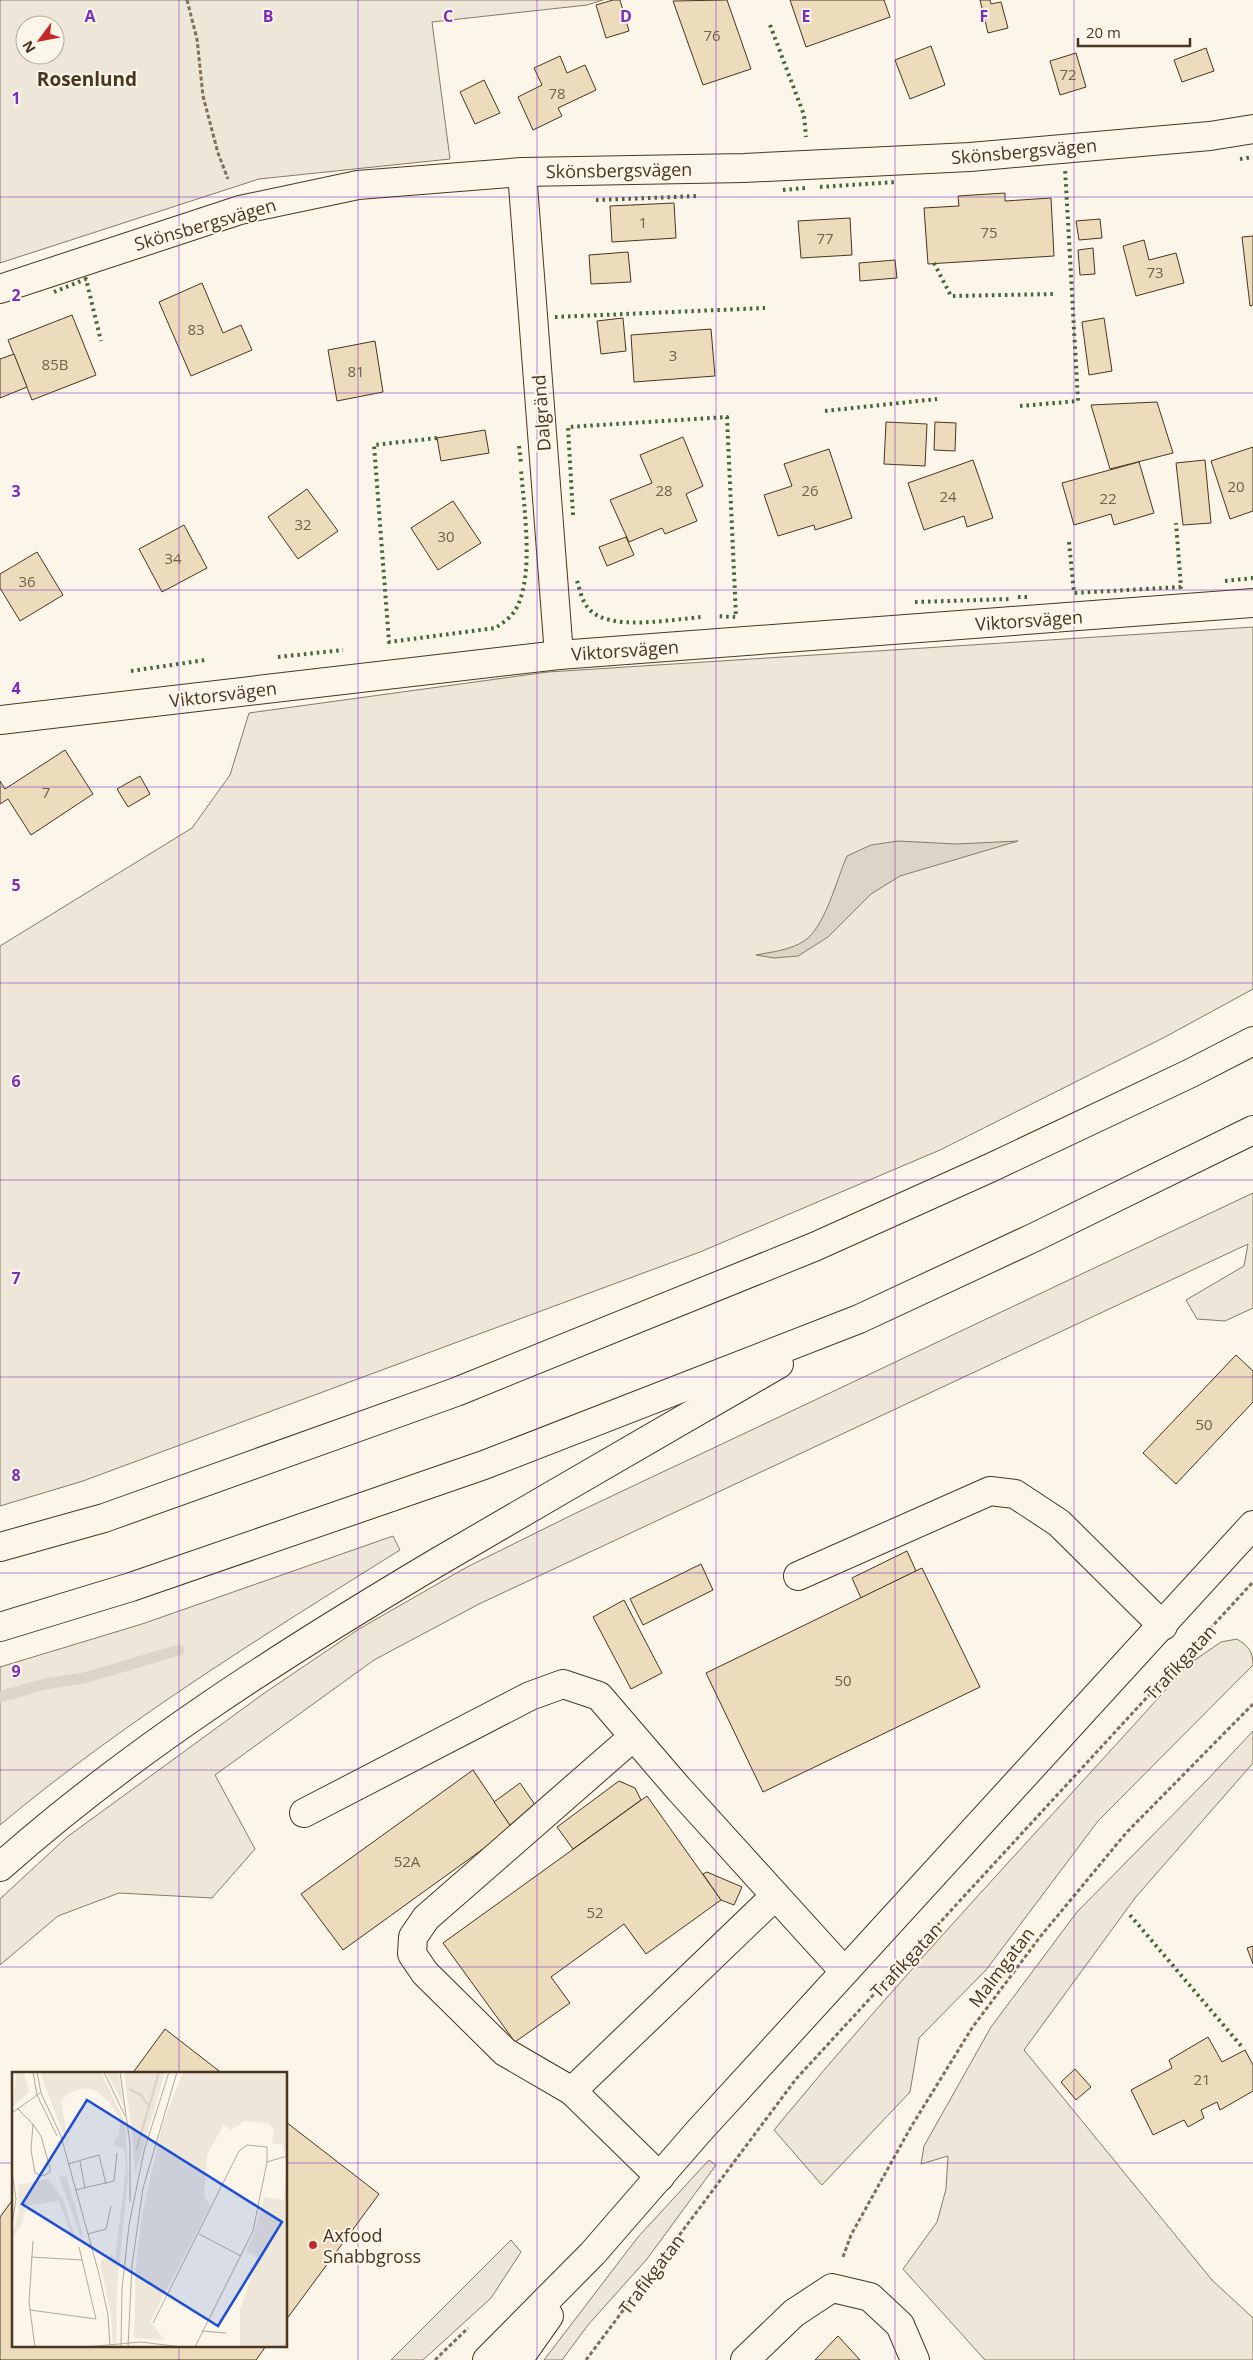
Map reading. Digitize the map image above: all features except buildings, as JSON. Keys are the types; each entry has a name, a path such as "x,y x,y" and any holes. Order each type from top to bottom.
{"main road":[{"name":"Skönsbergsvägen","path":"0,289 240,210 358,185 522,172 744,168 970,157 1210,136 1253,129"},
{"name":"Dalgränd","path":"522,172 559,655"},
{"name":"Viktorsvägen","path":"0,720 559,655 1253,603"},
{"path":"0,1547 104,1518 484,1381 814,1248 990,1168 1191,1073 1253,1041"},
{"path":"0,1627 140,1584 484,1465 858,1319 1035,1237 1253,1130"},
{"path":"0,1867 57,1816 248,1678 456,1551 858,1319"},
{"path":"798,1576 990,1490 1014,1494 1059,1524 1163,1626"},
{"name":"Trafikgatan","path":"487,2360 593,2252 699,2131 844,1971 1163,1626 1253,1525"},
{"path":"304,1813 530,1696 562,1684 599,1696 633,1737 844,1971"},
{"path":"633,1737 426,1918 413,1937 412,1954 425,1973 505,2052 572,2091 660,2177"},
{"path":"572,2091 775,1896"},
{"name":"Trafikgatan","path":"518,2360 593,2252"},
{"path":"746,2360 794,2313 832,2288 870,2297 900,2325 915,2360"}],"path":[{"path":"187,0 197,39 203,96 218,153 240,210"},
{"name":"Trafikgatan","path":"586,2360 796,2079 1253,1582"},
{"name":"Malmgatan","path":"832,2288 851,2235 911,2127 972,2028 1040,1937 1126,1833 1253,1704"}],"shaded area":[{"path":"0,0 603,0 587,5 432,22 450,159 259,179 0,263"},
{"path":"1253,627 1253,989 1165,1037 940,1150 700,1252 83,1481 0,1506 0,946 192,828 230,775 249,713 548,672"},
{"path":"898,841 956,844 1018,841 900,876 871,894 828,937 798,956 774,958 756,955 793,947 811,935 830,902 847,856 871,845"},
{"path":"1253,1193 1253,1308 1225,1321 1197,1319 1186,1300 1244,1266 1248,1244 479,1604 374,1660 215,1775 255,1849 212,1898 119,1893 58,1916 0,1965 0,1899 67,1837 263,1694 359,1629 467,1567 578,1512"},
{"path":"393,1536 400,1550 246,1647 145,1715 47,1787 0,1825 0,1667 142,1624"},
{"path":"1237,1639 1249,1649 1253,1665 1098,1821 986,1970 919,2038 910,2092 822,2185 774,2130 875,2011 1189,1664 1221,1642"},
{"path":"1253,1731 1253,1763 1135,1898 1024,2050 1212,2280 1253,2318 1253,2360 985,2360 903,2269 937,2222 946,2189 948,2156 921,2164 924,2146 991,2027 1077,1912"},
{"path":"709,2160 716,2165 647,2259 588,2325 562,2360 544,2360 638,2237"},
{"path":"511,2240 521,2252 491,2298 423,2360 391,2360"}],"waterway":[{"path":"0,1697 45,1684 84,1678 179,1650"}],"hedge":[{"path":"770,25 804,115 806,137"},
{"path":"1240,159 1253,157"},
{"path":"1020,406 1078,401 1065,168"},
{"path":"820,187 896,182"},
{"path":"783,190 805,188"},
{"path":"596,200 699,196"},
{"path":"934,263 951,296 1056,294"},
{"path":"54,292 86,279 101,341"},
{"path":"555,317 765,308"},
{"path":"825,411 937,399"},
{"path":"573,515 568,427 727,417 736,617 716,616"},
{"path":"437,438 374,445 389,642 495,628 513,614 522,593 527,559 526,521 521,470"},
{"path":"519,446 521,463"},
{"path":"1069,542 1074,593 1181,587 1176,523"},
{"path":"1225,581 1253,578"},
{"path":"577,581 583,599 589,609 598,616 611,620 642,622 702,617"},
{"path":"1018,597 1031,597"},
{"path":"915,602 1010,599"},
{"path":"278,657 343,650"},
{"path":"131,671 205,660"},
{"path":"1130,1915 1242,2047"}],"place":[{"name":"Axfood Snabbgross","path":"313,2245"}],"district":[{"name":"Rosenlund","path":"87,79"}]}
